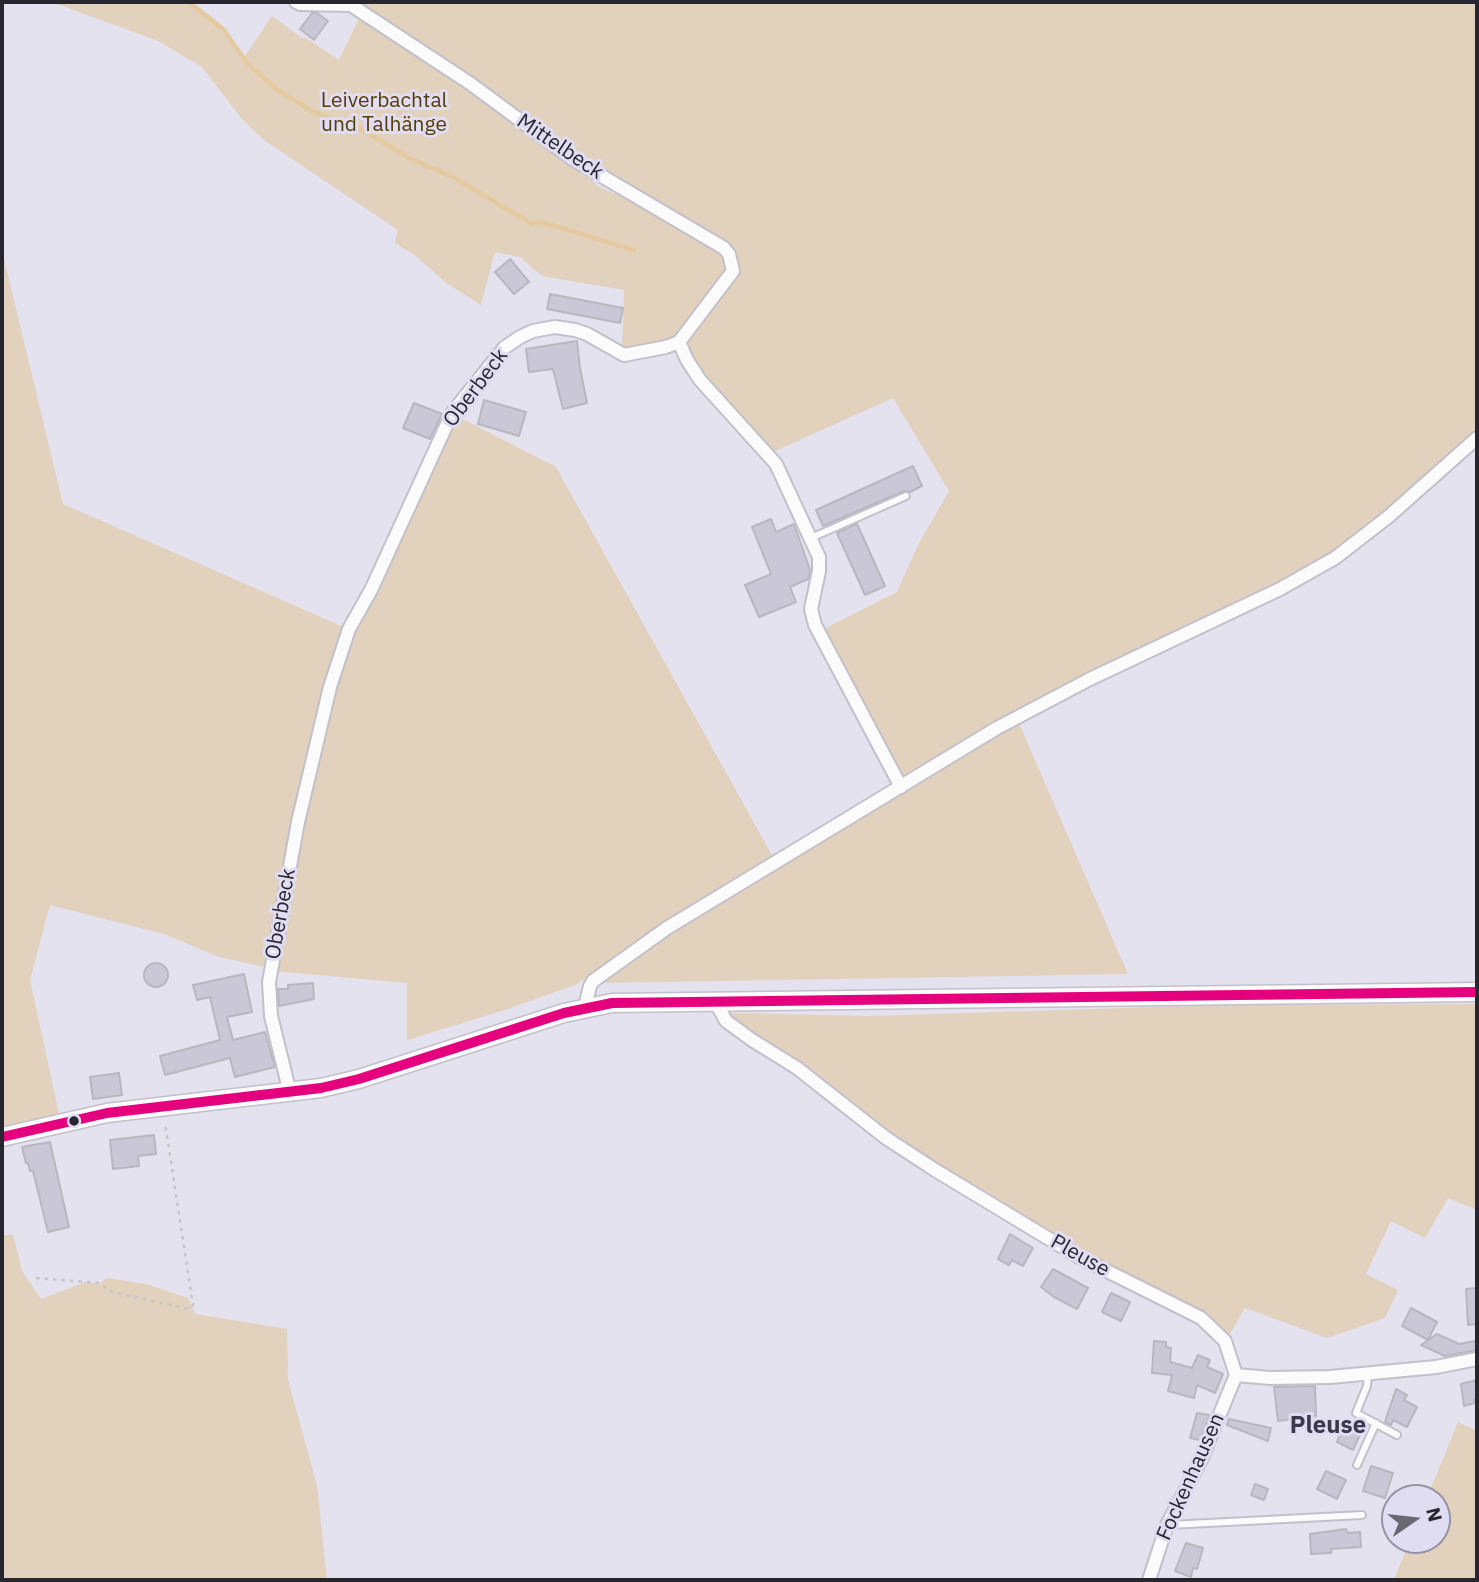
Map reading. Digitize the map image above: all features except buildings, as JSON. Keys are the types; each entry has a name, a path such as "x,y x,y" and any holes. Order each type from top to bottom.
{"main road":[{"path":"2,1137 107,1113 290,1093 359,1079 585,1007 612,1003 1477,992"}],"street":[{"name":"Mittelbeck","path":"296,2 351,5 471,84 571,158 724,248 729,254 733,271 679,342"},
{"name":"Oberbeck","path":"290,1093 271,1016 269,982 316,740 349,629 370,590 452,413 504,348 534,331 555,327 575,330 624,355 679,342"},
{"path":"679,342 700,380 776,464 819,557 819,571 811,609 815,625 901,787"},
{"path":"585,1007 593,981 653,937 1028,710 1316,570 1378,526 1477,438"},
{"name":"Pleuse","path":"715,1001 726,1021 797,1069 886,1138 935,1170 1079,1257 1201,1318 1225,1341 1236,1375"},
{"path":"1236,1375 1318,1378 1436,1367 1477,1359"},
{"name":"Fockenhausen","path":"1149,1580 1167,1525 1201,1460 1236,1375"}],"lane":[{"path":"811,538 906,496"},
{"path":"1368,1374 1367,1386 1356,1413 1397,1435"},
{"path":"1357,1465 1376,1423"},
{"path":"1167,1525 1362,1515"}],"path":[{"path":"36,1278 99,1283 113,1292 188,1309 192,1305 170,1150 161,1106"}],"green space":[{"name":"Leiverbachtal und Talhänge","path":"52,2 188,2 206,13 245,56 272,16 339,60 360,16 471,87 582,171 599,187 663,215 734,265 733,257 572,156 353,2 1477,2 1477,432 1399,505 1337,551 1237,606 901,780 820,631 897,592 917,547 949,491 893,398 773,452 673,342 622,348 624,290 542,276 520,257 495,252 481,305 445,282 416,256 395,243 398,230 264,140 242,119 202,67 158,41"},
{"path":"2,251 63,504 348,629 269,968 219,957 164,934 50,905 30,980 60,1119 2,1134"},
{"path":"455,415 556,467 773,857 653,932 577,984 508,1009 407,1040 407,983 273,971 319,740 352,630"},
{"path":"1017,719 1128,974 601,983 654,940"},
{"path":"1477,1004 1477,1210 1448,1198 1425,1238 1391,1221 1366,1274 1398,1290 1385,1318 1327,1338 1245,1308 1227,1339 935,1167 754,1037 733,1019 731,1013 869,1016 1222,1005"},
{"path":"13,1234 22,1271 41,1299 86,1282 99,1284 107,1278 146,1284 188,1298 195,1314 287,1329 288,1380 317,1486 327,1580 2,1580 2,1236"},
{"path":"1458,1422 1477,1431 1477,1580 1394,1580 1404,1554 1451,1554 1451,1484 1433,1484"}],"waterway":[{"path":"189,2 223,29 247,63 276,89 312,111 359,128 409,158 455,178 532,224 541,222 634,250"}],"transit line":[{"path":"2,1137 107,1113 321,1088 359,1079 564,1013 612,1003 1477,992"}],"district":[{"name":"Pleuse","path":"1328,1426"}]}
